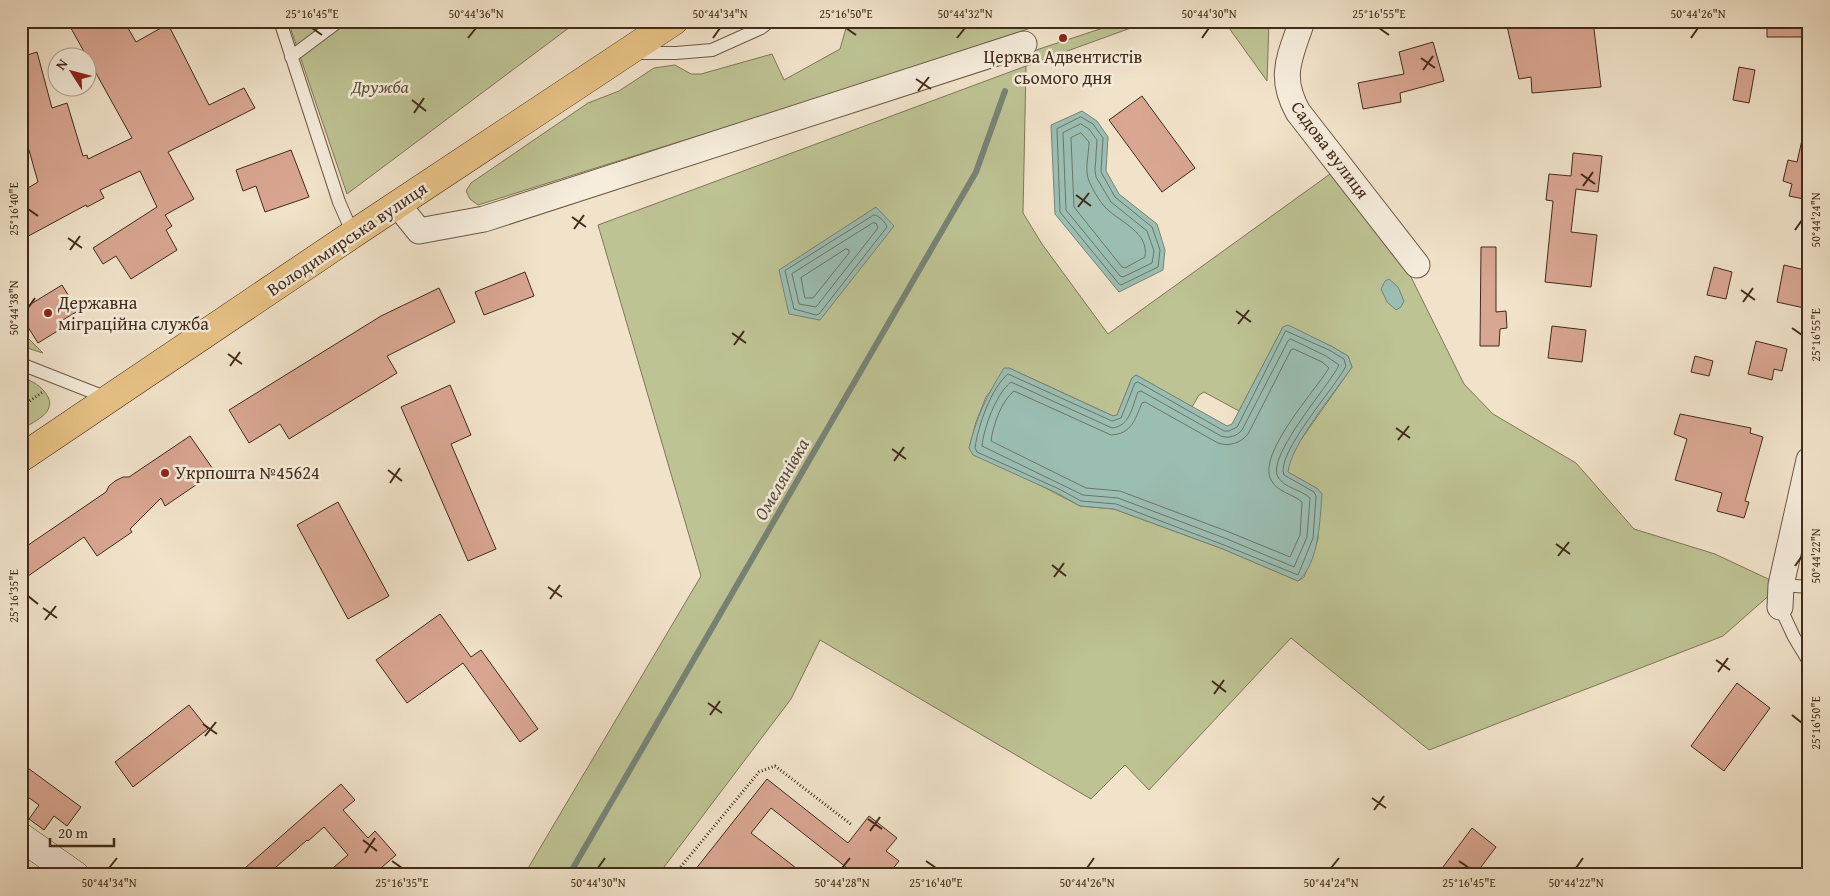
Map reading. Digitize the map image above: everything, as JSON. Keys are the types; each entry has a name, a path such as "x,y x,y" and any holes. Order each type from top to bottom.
{"main road":[{"name":"Володимирська вулиця","path":"21,458 353,234 674,21"}],"street":[{"name":"Садова вулиця","path":"1302,21 1287,66 1287,83 1290,99 1298,112 1417,265"},
{"path":"398,205 419,231 484,219 1024,44"},
{"path":"1781,596 1809,460"},
{"path":"21,837 75,875"}],"lane":[{"path":"280,21 339,202 353,234"},
{"path":"291,57 339,21"},
{"path":"628,53 676,53 712,50 761,28 770,21"},
{"path":"21,364 110,399"},
{"path":"1809,587 1781,596 1794,637 1809,662"}],"path":[{"path":"21,407 44,391"},
{"path":"674,875 759,772 775,766 852,825"}],"green space":[{"name":"Дружба","path":"288,21 578,21 347,194"},
{"path":"848,21 1052,21 825,96 478,205 470,199 466,191 471,183 588,103 619,91 654,68 675,65 691,74 701,74 772,54 784,80 840,49"},
{"path":"1117,21 1150,21 1026,66 1027,53 1109,26"},
{"path":"1224,21 1269,21 1267,81"},
{"path":"1026,66 1023,213 1042,244 1108,334 1337,169 1409,273 1464,384 1493,414 1576,463 1634,529 1715,554 1781,585 1723,636 1429,750 1291,638 1149,790 1125,765 1091,799 820,640 791,699 658,875 524,875 701,576 598,225","holes":["1283,327 1331,346 1348,356 1352,367 1298,444 1289,461 1287,472 1318,489 1318,539 1304,577 1298,581 1223,549 1114,509 1080,506 969,448 976,422 986,397 1009,368 1113,416 1117,415 1132,378 1136,375 1192,407 1199,395 1204,392 1239,411"]},
{"path":"21,331 43,353 21,346"},
{"path":"21,377 34,382 42,389 49,398 50,404 39,419 21,430"}],"water":[{"path":"1082,111 1097,121 1108,137 1106,171 1119,194 1157,224 1165,250 1163,270 1119,292 1055,214 1051,125"},
{"path":"876,207 894,226 820,320 789,314 779,270"},
{"path":"1389,279 1398,287 1404,301 1401,307 1396,310 1387,302 1381,289 1385,281"},
{"path":"1288,325 1348,356 1352,367 1305,433 1291,460 1288,472 1318,489 1322,494 1319,528 1314,553 1305,573 1298,581 1223,549 1114,509 1080,506 1057,493 973,455 969,448 983,407 1004,368 1009,368 1113,416 1117,415 1132,378 1136,375 1227,426 1232,424 1283,327"}],"building":[{"path":"67,21 124,21 136,42 168,24 209,105 244,88 255,108 168,152 194,199 165,215 172,226 166,230 177,250 131,279 116,256 103,264 93,248 157,207 140,171 100,190 104,198 87,207 86,205 21,240 21,192 38,182 21,122 21,57 37,52 52,108 67,103 83,156 87,155 88,159 132,138 98,77 98,48 82,48"},
{"path":"1529,21 1593,21 1601,87 1532,93 1531,77 1519,79 1507,26"},
{"path":"1767,21 1803,21 1803,37 1767,37"},
{"path":"1433,42 1444,81 1400,93 1401,102 1363,109 1358,83 1404,74 1399,52"},
{"path":"1739,67 1755,70 1749,103 1733,100"},
{"path":"1142,96 1195,168 1162,192 1109,120"},
{"path":"1802,140 1809,141 1809,200 1789,196 1792,184 1783,181 1788,160 1797,162"},
{"path":"291,150 309,197 265,212 256,186 243,191 236,170"},
{"path":"1573,153 1602,156 1598,192 1576,189 1571,232 1597,235 1591,287 1545,282 1553,201 1546,200 1549,174 1571,176"},
{"path":"1481,247 1496,247 1496,312 1506,311 1507,328 1500,329 1499,346 1480,346"},
{"path":"1784,265 1809,271 1809,309 1777,302"},
{"path":"1714,267 1732,272 1726,299 1707,295"},
{"path":"525,272 534,296 484,315 475,292"},
{"name":"Державна міграційна служба","path":"62,285 78,311 61,321 64,327 38,343 21,316 21,310"},
{"path":"439,288 455,322 387,356 397,373 289,439 280,424 249,443 229,410 381,316"},
{"path":"1552,326 1586,330 1582,362 1548,358"},
{"path":"1756,341 1787,349 1782,371 1774,369 1772,380 1748,374"},
{"path":"1695,356 1713,361 1709,376 1691,372"},
{"path":"450,385 471,435 451,444 496,549 468,561 401,407"},
{"path":"1680,414 1751,428 1750,433 1763,437 1745,501 1749,502 1744,518 1717,511 1722,493 1675,480 1687,439 1674,434"},
{"path":"190,436 215,472 165,506 161,498 130,529 132,532 97,556 84,537 21,581 21,550 106,492 115,481 123,477 129,477"},
{"path":"338,502 389,596 348,619 297,525"},
{"path":"440,614 471,657 481,650 538,729 520,742 463,663 407,703 376,660"},
{"path":"1737,683 1770,708 1724,771 1691,746"},
{"path":"189,705 208,729 133,787 115,762"},
{"path":"21,763 81,807 67,826 54,816 44,830 29,819 39,805 21,792"},
{"path":"767,779 848,843 869,816 897,838 886,851 899,861 888,875 856,875 771,808 751,833 805,875 691,875"},
{"path":"341,784 355,800 343,810 368,838 375,831 396,855 373,875 325,875 348,855 324,827 267,875 237,875"},
{"path":"1472,828 1496,847 1475,875 1437,875"}],"waterway":[{"name":"Омелянівка","path":"569,875 976,172 1005,91"}],"place":[{"name":"Церква Адвентистів сьомого дня","path":"1063,38"},
{"name":"Державна міграційна служба","path":"48,313"},
{"name":"Укрпошта №45624","path":"165,473"}]}
